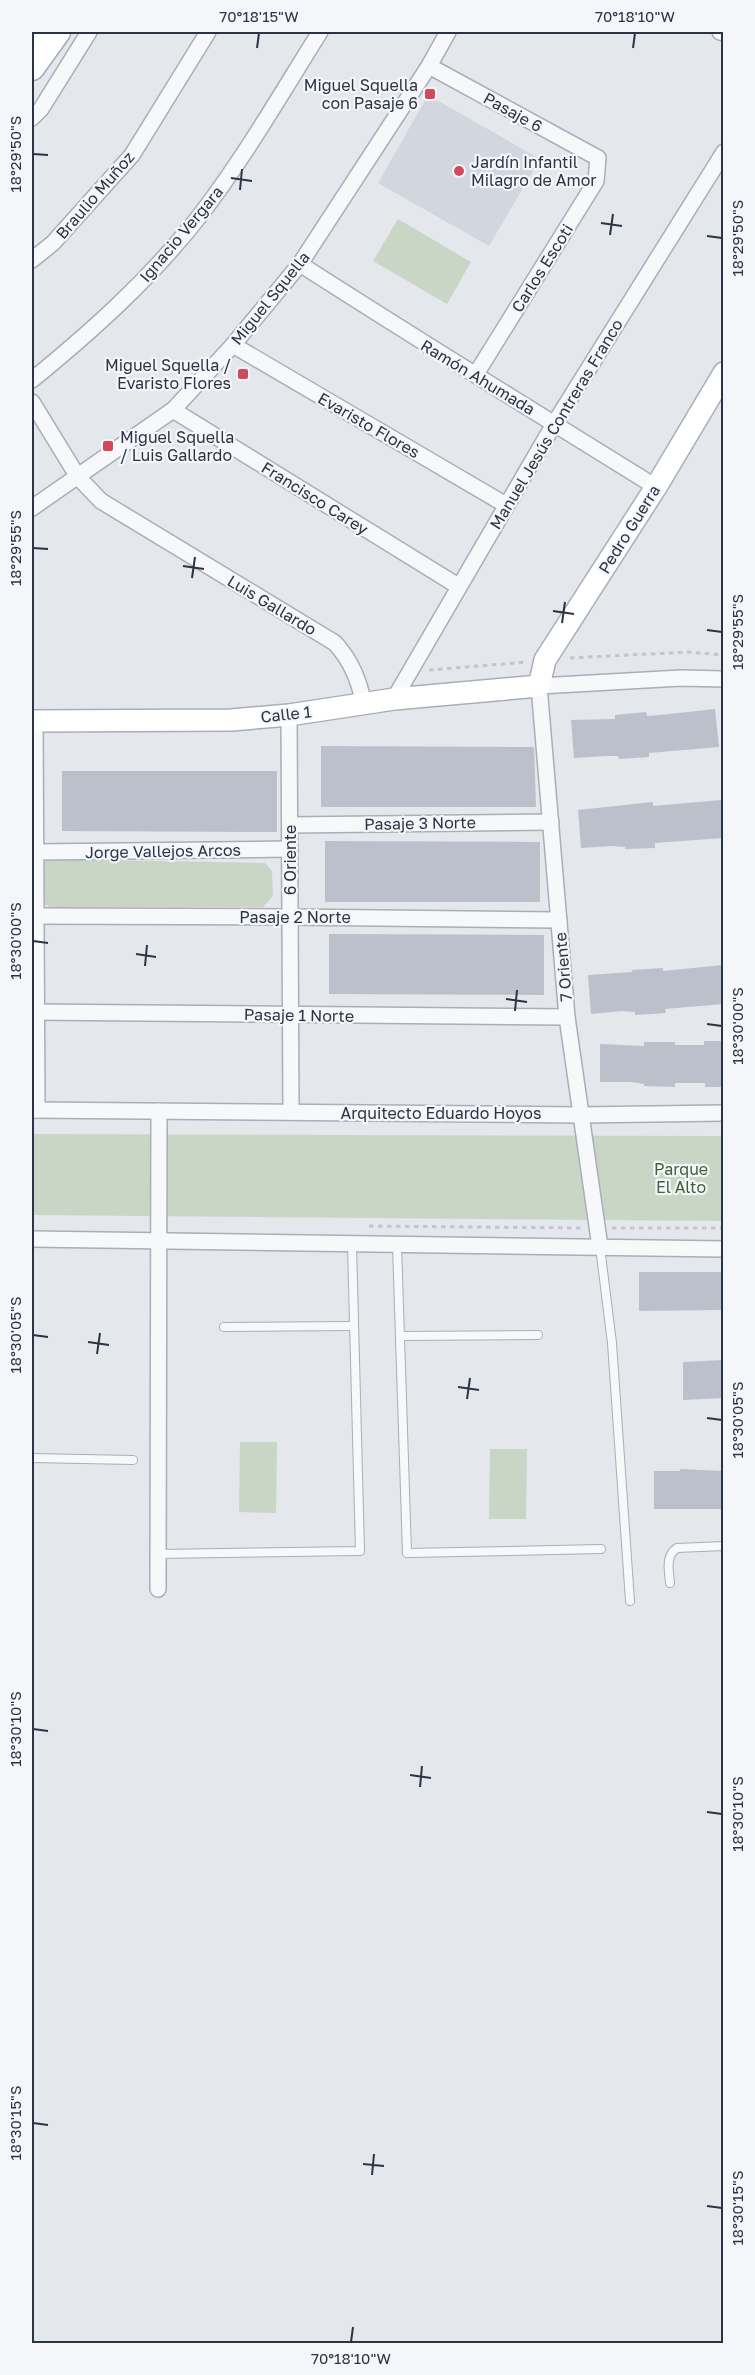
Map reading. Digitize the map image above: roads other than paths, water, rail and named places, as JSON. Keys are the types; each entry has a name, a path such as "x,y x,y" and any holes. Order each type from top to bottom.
{"main road":[{"path":"32,68 58,32"}],"street":[{"path":"32,118 41,109 89,32"},
{"name":"Braulio Muñoz","path":"32,260 53,243 132,155 208,32"},
{"name":"Ignacio Vergara","path":"32,380 90,332 133,291 197,219 223,184 320,32"},
{"name":"Miguel Squella","path":"32,508 173,410 233,345 300,264 429,66 448,32"},
{"name":"Pasaje 6","path":"429,66 598,158"},
{"name":"Manuel Jesús Contreras Franco","path":"393,699 554,423 723,152"},
{"name":"Carlos Escoti","path":"476,374 596,181 598,158"},
{"name":"Ramón Ahumada","path":"300,264 439,354 476,374 656,487"},
{"name":"Evaristo Flores","path":"233,345 506,505"},
{"name":"Pedro Guerra","path":"539,686 545,660 656,487 723,373"},
{"name":"Luis Gallardo","path":"32,402 78,477 101,501 334,643 348,658 357,676 364,703"},
{"name":"Francisco Carey","path":"173,410 458,586"},
{"path":"539,686 681,678 723,679"},
{"name":"Calle 1","path":"33,721 231,720 289,715 393,699 539,686"},
{"name":"7 Oriente","path":"539,686 567,1017 579,1114 600,1247"},
{"name":"6 Oriente","path":"289,715 291,1112"},
{"path":"33,721 36,852 34,1110"},
{"name":"Pasaje 3 Norte","path":"290,825 551,822"},
{"name":"Jorge Vallejos Arcos","path":"36,852 290,849"},
{"name":"Pasaje 2 Norte","path":"34,916 290,916 559,920"},
{"name":"Pasaje 1 Norte","path":"34,1012 567,1017"},
{"name":"Arquitecto Eduardo Hoyos","path":"34,1110 723,1113"},
{"path":"158,1589 159,1112"},
{"path":"32,1239 723,1249"}],"lane":[{"path":"158,1554 360,1551 352,1245"},
{"path":"397,1245 407,1553 601,1549"},
{"path":"600,1247 612,1343 630,1601"},
{"path":"224,1327 354,1326"},
{"path":"401,1336 538,1335"},
{"path":"32,1458 133,1460"},
{"path":"670,1583 669,1556 672,1551 677,1548 723,1546"}],"place":[{"name":"Miguel Squella con Pasaje 6","path":"430,94"},
{"name":"Jardín Infantil Milagro de Amor","path":"459,171"},
{"name":"Miguel Squella / Evaristo Flores","path":"243,374"},
{"name":"Miguel Squella / Luis Gallardo","path":"108,446"}],"park label":[{"name":"Parque El Alto","path":"681,1178"}]}
